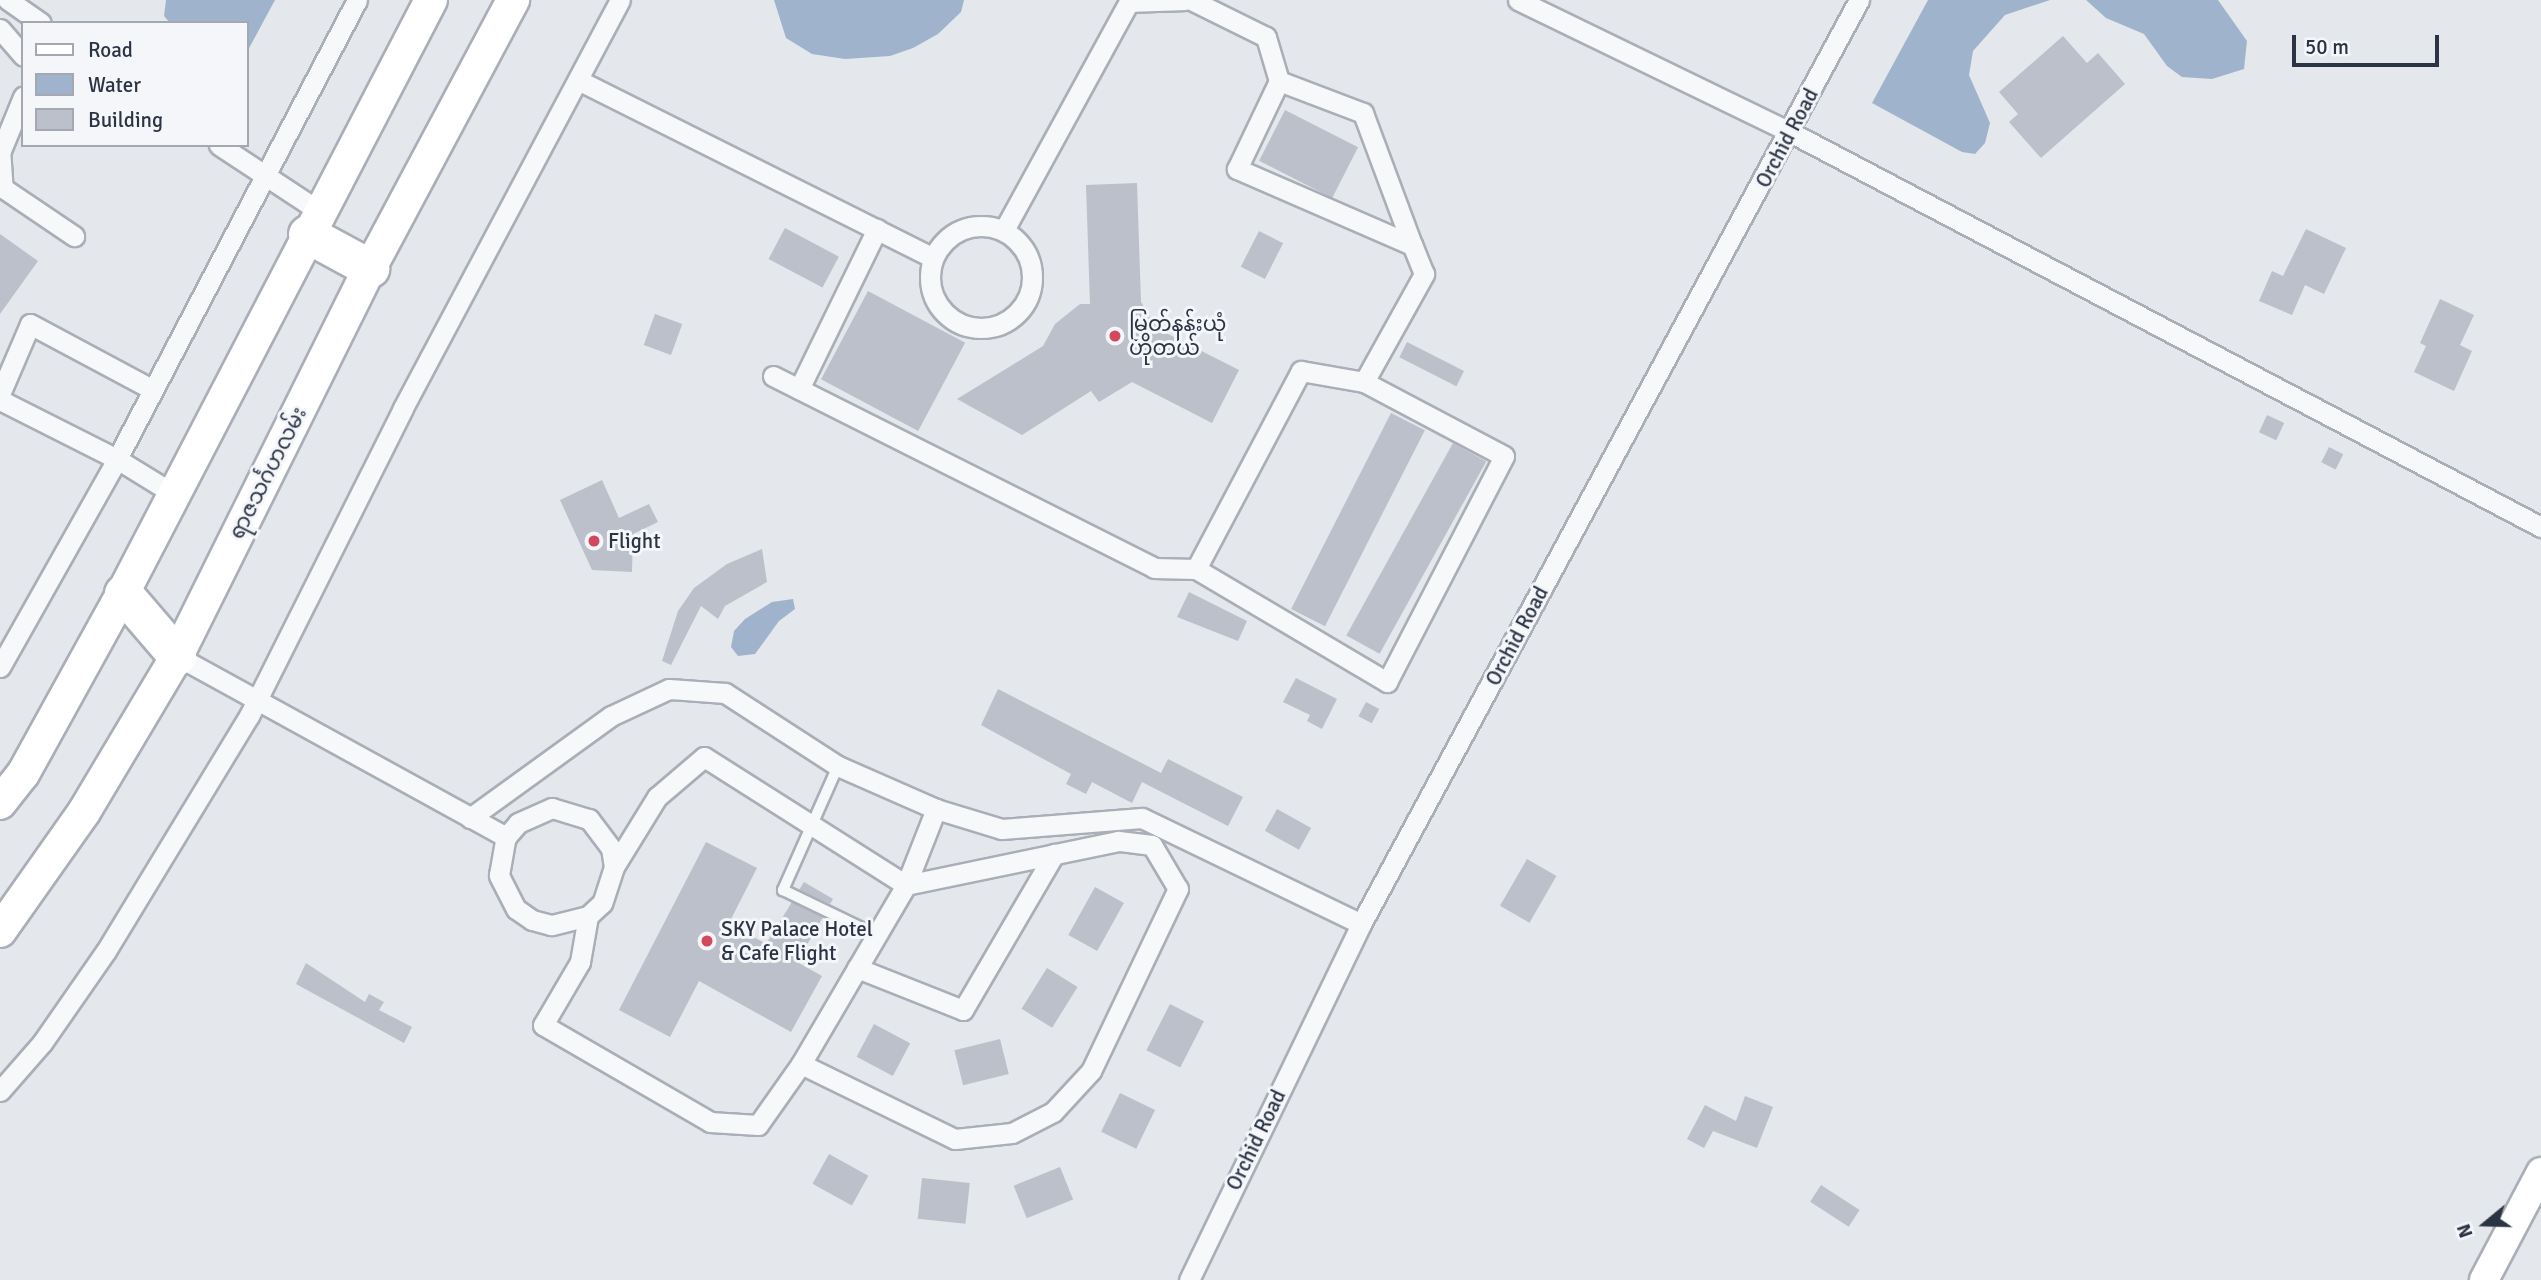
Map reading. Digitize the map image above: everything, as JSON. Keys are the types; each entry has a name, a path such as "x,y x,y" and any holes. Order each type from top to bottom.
{"highway":[{"path":"313,223 370,268"},
{"path":"123,593 177,656"}],"main road":[{"path":"0,803 23,774 123,593 431,0"},
{"name":"ရာဇသင်္ဂဟလမ်း","path":"0,931 84,812 177,656 370,268 513,0"},
{"path":"2484,1280 2541,1172"}],"street":[{"path":"8,0 38,21"},
{"path":"0,667 117,459 150,388 357,0"},
{"path":"0,1091 42,1044 106,951 256,701 403,408 620,0"},
{"path":"1004,230 1129,2 1185,0"},
{"path":"1191,0 1266,37 1279,81 1237,169 1412,245"},
{"path":"1518,0 1790,132 2541,527"},
{"name":"Orchid Road","path":"1189,1280 1361,924 1859,0"},
{"path":"0,29 21,53"},
{"path":"578,80 933,258"},
{"path":"1279,81 1363,113 1424,274 1364,382"},
{"path":"21,102 0,151 1,188 74,236"},
{"path":"222,147 263,176 313,223"},
{"path":"987,225 1004,230 1018,240 1032,270 1026,303 1000,325 966,326 945,313 932,291 933,258 942,243 962,229 987,225"},
{"path":"799,389 877,229"},
{"path":"0,394 30,324 150,388"},
{"path":"773,376 1154,568 1196,569 1387,682 1504,456 1364,382 1301,371 1196,569"},
{"path":"0,400 117,459 174,494"},
{"path":"177,656 506,837"},
{"path":"470,818 611,716 669,689 725,693 838,766 936,809 1002,829 1142,818 1361,924"},
{"path":"801,1064 955,1139 1012,1133 1054,1112 1091,1071 1178,889 1152,845 1118,841 906,885 704,757 657,797 614,867 611,886 588,916 580,962 543,1025 710,1122 758,1125 801,1064 906,885 936,809"},
{"path":"588,916 551,925 516,909 499,875 506,837 534,813 571,810 602,832 614,867"},
{"path":"857,968 963,1010 1054,854"}],"lane":[{"path":"838,766 809,824 783,890 876,935"}],"water":[{"path":"166,0 275,0 248,50 248,21 168,21 164,16"},
{"path":"774,0 964,0 961,12 938,34 913,48 890,56 845,59 812,54 786,38"},
{"path":"1928,0 2050,0 2005,15 1973,51 1969,75 1990,123 1985,143 1975,154 1962,152 1872,103"},
{"path":"2086,0 2218,0 2247,41 2244,69 2212,79 2182,77 2167,66 2144,34 2106,18"},
{"path":"793,599 795,609 779,621 755,654 738,656 731,647 734,631 745,619 772,602"}],"building":[{"path":"2063,36 2087,63 2098,53 2125,84 2041,158 2009,122 2018,114 1999,92"},
{"path":"1285,110 1358,147 1332,198 1259,161"},
{"path":"1137,183 1141,302 1158,329 1239,370 1212,423 1132,382 1099,402 1091,391 1022,435 957,399 1043,346 1055,324 1080,304 1090,304 1086,185"},
{"path":"785,228 839,257 822,288 769,259"},
{"path":"2306,229 2346,248 2324,294 2305,285 2292,315 2259,301 2272,271 2283,276"},
{"path":"1259,231 1283,243 1265,279 1241,267"},
{"path":"0,234 38,261 0,314"},
{"path":"868,291 965,343 918,431 821,379"},
{"path":"2440,299 2474,315 2460,345 2472,351 2454,391 2414,372 2426,346 2420,343"},
{"path":"655,314 682,324 671,355 644,345"},
{"path":"1407,342 1464,371 1456,386 1399,357"},
{"path":"1391,413 1425,430 1325,626 1291,609"},
{"path":"2267,415 2284,423 2276,440 2259,432"},
{"path":"1453,443 1486,461 1380,654 1346,635"},
{"path":"2329,447 2343,454 2336,469 2321,462"},
{"path":"602,480 619,518 649,504 658,522 633,534 632,572 592,570 560,500"},
{"path":"762,549 767,582 725,606 718,619 701,606 671,665 662,661 678,611 694,588 727,564"},
{"path":"1189,592 1247,621 1238,641 1177,617"},
{"path":"1296,678 1337,699 1322,729 1307,721 1310,715 1283,702"},
{"path":"998,689 1161,773 1168,759 1243,797 1228,826 1142,782 1132,803 1092,782 1086,794 1066,784 1071,774 981,725"},
{"path":"1366,702 1379,709 1372,723 1358,716"},
{"path":"1277,809 1311,828 1299,850 1265,831"},
{"path":"706,842 757,868 729,923 766,944 792,902 823,917 797,962 822,976 791,1032 699,981 670,1037 619,1010"},
{"path":"1527,859 1556,876 1529,923 1500,906"},
{"path":"804,882 833,899 830,904 799,890"},
{"path":"1095,887 1124,903 1097,951 1068,935"},
{"path":"306,963 365,1002 369,994 384,1002 379,1010 412,1027 404,1043 296,984"},
{"path":"1047,968 1078,987 1052,1028 1022,1009"},
{"path":"1170,1004 1204,1021 1180,1068 1146,1050"},
{"path":"874,1024 910,1043 893,1076 857,1057"},
{"path":"1000,1039 1009,1074 963,1085 954,1050"},
{"path":"1120,1093 1155,1110 1136,1149 1101,1132"},
{"path":"1745,1096 1773,1107 1757,1148 1713,1131 1704,1148 1687,1139 1705,1105 1736,1121"},
{"path":"829,1154 868,1176 852,1206 813,1184"},
{"path":"1060,1167 1073,1199 1027,1218 1014,1186"},
{"path":"922,1178 970,1183 965,1224 918,1219"},
{"path":"1821,1185 1860,1210 1849,1227 1810,1202"}],"place":[{"name":"မြတ်နန်းယုံ ဟိုတယ်","path":"1115,336"},
{"name":"Flight","path":"594,541"},
{"name":"SKY Palace Hotel & Cafe Flight","path":"707,941"}]}
